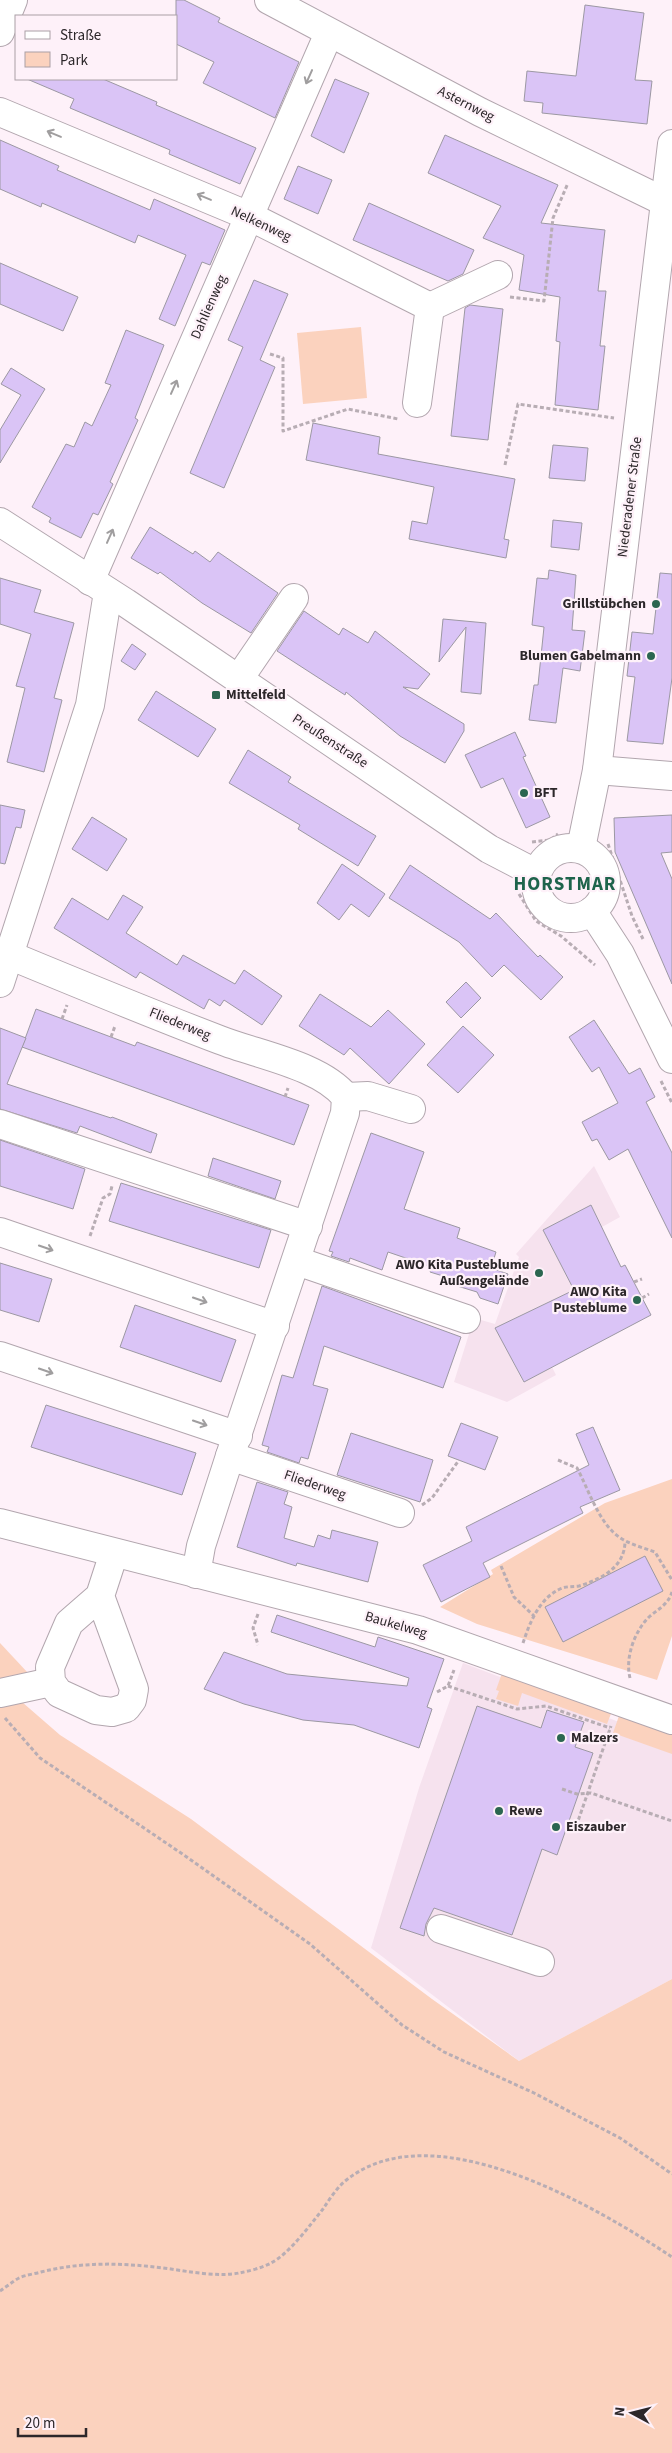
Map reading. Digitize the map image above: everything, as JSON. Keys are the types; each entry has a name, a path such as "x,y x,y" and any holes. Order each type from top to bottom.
{"street":[{"path":"0,32 13,0"},
{"name":"Asternweg","path":"269,0 480,112 665,202"},
{"name":"Dahlienweg","path":"99,586 249,216 328,32"},
{"name":"Nelkenweg","path":"0,112 249,216 430,307"},
{"name":"Niederadener Straße","path":"581,848 597,770 672,144"},
{"path":"409,411 430,307 503,286"},
{"name":"Preußenstraße","path":"0,522 99,586 489,848 537,874"},
{"path":"0,983 90,705 99,586"},
{"path":"238,680 294,598"},
{"path":"597,770 672,776"},
{"path":"562,848 581,848 592,854 602,864 606,876 606,889 601,902 592,911 581,917 569,918 557,915 546,908 539,898 536,886 537,874 546,858 554,852 562,848"},
{"path":"592,911 620,954 665,1068"},
{"name":"Fliederweg","path":"9,955 221,1041 304,1069 337,1086 346,1097"},
{"path":"196,1574 201,1546 345,1113 346,1097 368,1096 411,1110"},
{"path":"0,1124 308,1226"},
{"path":"0,1232 275,1326"},
{"path":"297,1261 466,1319"},
{"name":"Fliederweg","path":"0,1356 234,1446 400,1514"},
{"name":"Baukelweg","path":"0,1523 418,1630 672,1720"},
{"path":"100,1596 134,1689 132,1700 126,1708 112,1712 96,1710 59,1693 51,1682 50,1667 69,1623 100,1596 114,1553"},
{"path":"0,1693 51,1682"},
{"path":"441,1930 540,1962"}],"path":[{"path":"503,286 544,301 553,218 578,159"},
{"path":"270,354 283,358 284,431 348,409 409,411"},
{"path":"505,465 518,404 640,422"},
{"path":"608,836 609,850 632,916"},
{"path":"514,889 536,921 561,936 598,969"},
{"path":"665,1068 672,1103"},
{"path":"81,1260 102,1198 110,1194 115,1179"},
{"path":"634,1282 642,1279"},
{"path":"642,1298 649,1294"},
{"path":"400,1514 432,1498 459,1460"},
{"path":"558,1460 577,1468 604,1520 612,1530 625,1541 654,1552 672,1580"},
{"path":"522,1646 534,1616 546,1600 560,1588 579,1585 615,1569 623,1557 625,1541"},
{"path":"501,1566 514,1597 534,1616"},
{"path":"258,1645 253,1628 265,1591"},
{"path":"632,1685 628,1660 639,1631 651,1615 667,1603 672,1592"},
{"path":"448,1686 517,1708 546,1706 610,1728"},
{"path":"0,1712 40,1758 181,1853 310,1944 402,2025 444,2052 534,2093 620,2138 672,2174"},
{"path":"567,1825 578,1822 613,1722"},
{"path":"562,1789 578,1794 588,1792 672,1821"},
{"path":"0,2291 20,2278 69,2265 132,2264 191,2272 236,2274 272,2263 302,2236 342,2184 358,2171 377,2162 409,2156 448,2156 501,2170 553,2190 606,2215 672,2258"}],"shaded area":[{"name":"AWO Kita Pusteblume Außengelände","path":"594,1166 620,1217 602,1227 591,1205 543,1230 574,1290 496,1328 523,1382 552,1367 556,1375 507,1402 454,1382 474,1318 495,1324 519,1257 516,1254"},
{"path":"463,1663 672,1742 672,1979 519,2061 371,1948 419,1788"}],"green space":[{"path":"361,327 367,398 303,404 297,333"},
{"path":"672,1479 672,1636 657,1680 477,1624 440,1607 493,1574 491,1570 605,1503"},
{"path":"0,1643 28,1673 0,1680"},
{"path":"502,1673 612,1711 607,1724 522,1693 518,1706 496,1699 499,1691 496,1690"},
{"path":"22,1702 60,1735 191,1819 432,1999 519,2061 672,1979 672,2453 0,2453 0,1706"},
{"path":"620,1713 672,1731 672,1754 613,1733"}],"building":[{"path":"176,0 184,0 220,18 218,22 299,62 275,118 203,83 214,62 178,45 178,15 176,15"},
{"path":"585,5 644,13 635,80 652,81 647,124 542,113 543,103 524,101 527,71 576,76"},
{"path":"335,79 369,93 344,153 311,136"},
{"path":"29,80 105,80 157,102 156,105 256,148 240,184 169,154 170,150 70,108 74,99"},
{"path":"445,135 558,185 541,223 605,230 598,291 606,291 600,346 605,346 598,410 555,405 560,342 556,341 560,297 519,290 524,255 483,238 501,206 428,173"},
{"path":"0,140 59,166 57,170 150,210 154,199 225,230 210,265 202,262 175,326 159,319 186,255 138,235 135,243 42,203 41,207 0,189"},
{"path":"298,166 332,180 318,214 284,199"},
{"path":"369,203 474,250 463,274 448,281 353,240"},
{"path":"0,263 78,297 63,331 0,304"},
{"path":"254,280 288,294 260,360 275,367 224,488 190,473 243,347 228,340"},
{"path":"470,305 503,309 488,440 451,436 465,308"},
{"path":"126,330 164,345 135,418 138,420 110,482 113,484 98,515 93,513 81,538 49,522 51,518 32,507 66,444 74,447 85,422 92,426 111,385 105,383"},
{"path":"11,368 45,389 0,463 0,430 21,395 1,384"},
{"path":"313,423 380,437 378,454 515,479 504,539 509,540 506,558 409,539 412,521 427,524 434,487 306,460"},
{"path":"553,445 588,448 585,481 549,478"},
{"path":"553,520 582,523 579,550 551,547"},
{"path":"150,527 193,554 195,551 210,562 218,552 278,593 251,633 202,603 160,572 158,574 131,558"},
{"path":"549,570 576,575 572,630 585,631 580,671 563,668 556,723 529,720 534,685 538,685 544,627 532,625 537,578 548,579"},
{"path":"660,573 672,574 672,678 663,744 627,741 635,677 627,676 632,632 653,634"},
{"path":"0,578 41,590 34,612 74,623 54,698 62,700 44,772 7,762 25,688 16,686 31,634 0,624"},
{"path":"304,611 339,635 343,628 368,643 375,631 430,674 418,689 403,687 464,724 464,731 445,763 400,736 346,692 345,695 277,651"},
{"path":"443,619 486,623 481,694 461,692 466,627 439,662"},
{"path":"132,644 146,654 135,670 121,661"},
{"path":"156,691 216,729 198,757 138,720"},
{"path":"515,732 526,756 523,757 550,817 526,828 503,778 481,788 465,755"},
{"path":"248,750 291,777 288,782 376,836 358,866 298,829 300,825 229,783"},
{"path":"0,805 25,810 21,828 16,827 5,864 0,863"},
{"path":"672,815 672,852 661,853 672,879 672,984 615,852 614,818"},
{"path":"92,817 127,839 107,871 72,849"},
{"path":"342,864 385,894 369,917 351,904 339,920 317,903"},
{"path":"410,865 490,919 496,913 538,957 540,955 563,977 541,1000 504,965 492,977 459,942 389,898"},
{"path":"123,895 143,907 126,933 177,965 183,955 235,984 244,970 282,996 262,1025 224,1000 220,1006 209,999 204,1009 140,972 136,978 54,928 72,898 108,920"},
{"path":"466,982 481,998 461,1018 446,1002"},
{"path":"320,994 371,1027 388,1010 425,1044 389,1084 350,1048 344,1055 299,1026"},
{"path":"36,1009 135,1046 137,1042 309,1105 294,1145 22,1047"},
{"path":"594,1020 629,1074 640,1068 655,1097 646,1102 672,1153 672,1238 628,1149 609,1160 597,1139 592,1141 582,1122 618,1103 599,1067 592,1072 569,1037"},
{"path":"463,1026 494,1055 458,1093 427,1065"},
{"path":"0,1028 26,1038 7,1084 112,1117 157,1134 151,1153 80,1126 77,1133 0,1109"},
{"path":"371,1133 424,1152 404,1209 460,1228 457,1238 496,1252 491,1268 508,1274 498,1304 480,1298 477,1292 454,1285 456,1280 430,1272 432,1267 388,1252 382,1270 350,1258 349,1262 331,1256 333,1252 329,1251"},
{"path":"0,1140 85,1169 73,1209 0,1186"},
{"path":"213,1158 281,1181 275,1199 208,1176"},
{"path":"121,1183 271,1230 259,1268 109,1221"},
{"path":"591,1205 621,1267 625,1265 651,1315 524,1382 495,1328 574,1290 543,1230"},
{"path":"0,1263 52,1279 39,1322 0,1310"},
{"path":"322,1286 461,1337 443,1388 324,1346 313,1385 328,1389 308,1459 301,1457 299,1463 267,1452 269,1447 262,1445 282,1375 293,1378"},
{"path":"135,1305 236,1340 221,1382 120,1347"},
{"path":"46,1405 196,1453 182,1495 31,1447"},
{"path":"461,1423 498,1437 485,1470 448,1456"},
{"path":"593,1427 620,1490 580,1507 583,1513 483,1563 490,1577 441,1602 423,1565 472,1541 466,1527 589,1465 576,1434"},
{"path":"351,1433 433,1460 420,1502 337,1475"},
{"path":"257,1482 288,1492 284,1504 292,1507 284,1538 314,1547 318,1535 330,1539 332,1530 378,1542 368,1582 297,1563 296,1566 237,1547"},
{"path":"645,1556 663,1591 563,1642 545,1607"},
{"path":"277,1615 375,1647 378,1637 444,1659 427,1707 432,1709 419,1748 354,1725 303,1720 244,1704 204,1689 224,1652 287,1674 407,1686 409,1678 271,1632"},
{"path":"477,1706 541,1728 547,1710 584,1722 575,1747 593,1753 557,1855 542,1849 512,1935 434,1908 426,1924 424,1936 400,1928"}],"place":[{"name":"Grillstübchen","path":"656,604"},
{"name":"Blumen Gabelmann","path":"651,656"},
{"name":"Mittelfeld","path":"216,695"},
{"name":"BFT","path":"524,793"},
{"name":"AWO Kita Pusteblume Außengelände","path":"539,1273"},
{"name":"AWO Kita Pusteblume","path":"637,1300"},
{"name":"Malzers","path":"561,1738"},
{"name":"Rewe","path":"499,1811"},
{"name":"Eiszauber","path":"556,1827"}],"district":[{"name":"HORSTMAR","path":"565,884"}]}
